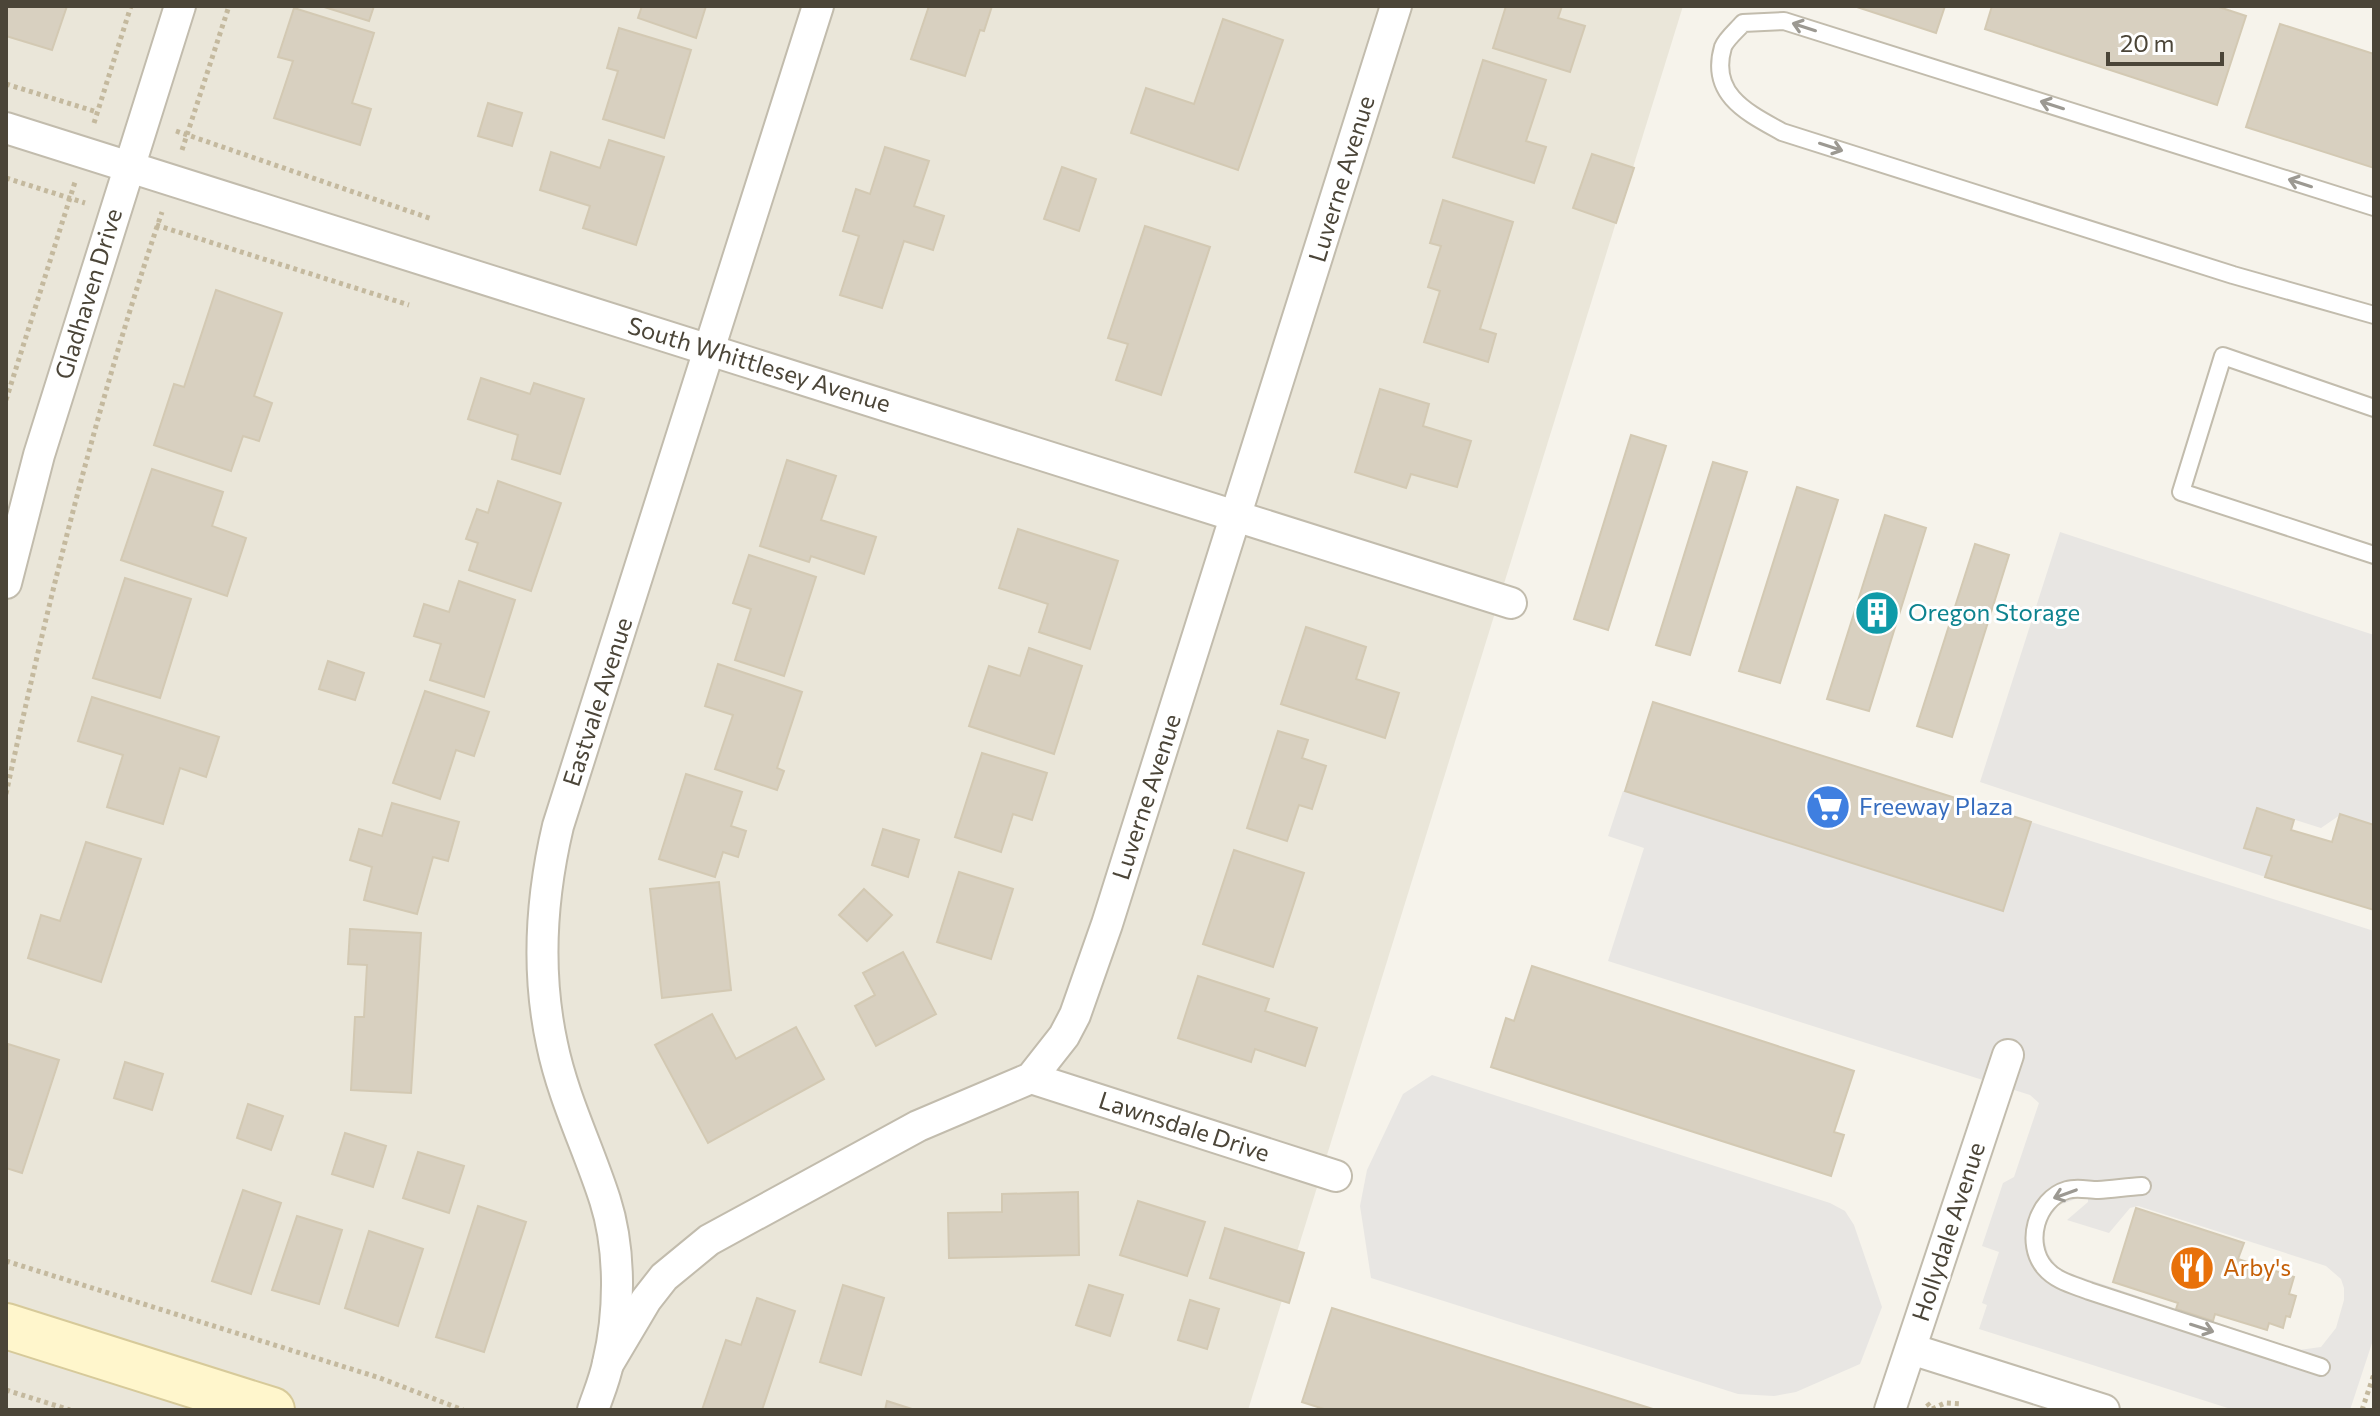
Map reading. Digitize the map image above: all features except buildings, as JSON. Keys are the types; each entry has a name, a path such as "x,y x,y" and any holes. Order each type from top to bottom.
{"main road":[{"path":"6,1326 272,1410"}],"street":[{"name":"Gladhaven Drive","path":"6,583 39,455 180,6"},
{"name":"Eastvale Avenue","path":"593,1410 608,1364 616,1282 613,1242 606,1201 573,1120 552,1045 542,969 545,893 558,826 818,6"},
{"name":"Luverne Avenue","path":"608,1364 646,1300 664,1277 709,1240 918,1126 1031,1078 1064,1036 1085,990 1396,6"},
{"name":"South Whittlesey Avenue","path":"6,128 1511,603"},
{"name":"Hollydale Avenue","path":"1890,1410 2008,1055"},
{"name":"Lawnsdale Drive","path":"1031,1078 1336,1176"},
{"path":"1911,1349 2104,1410"}],"lane":[{"path":"2374,207 1784,21 1743,23 1723,45 1722,80 1740,108 1782,132 2233,275 2374,315"},
{"path":"2374,408 2223,356 2181,492 2374,555"},
{"path":"2142,1186 2067,1190 2046,1204 2035,1234 2037,1252 2047,1270 2063,1281 2089,1291 2321,1367"}],"path":[{"path":"6,400 131,6"},
{"path":"6,794 65,532 158,225 229,6"},
{"path":"6,84 143,120 432,219"},
{"path":"6,178 409,305"},
{"path":"6,1261 380,1378 463,1410"},
{"path":"2362,1410 2374,1374"},
{"path":"6,1390 70,1410"}],"shaded area":[{"path":"6,6 1683,6 1248,1410 6,1410"},
{"path":"2060,532 2374,635 2374,825 2340,815 2321,828 2257,808 2245,847 2272,856 2265,877 1980,782"},
{"path":"1623,791 2002,911 2031,822 2374,931 2374,1337 2350,1410 2234,1410 1979,1329 1987,1305 1982,1303 1999,1252 1982,1246 2003,1183 2014,1177 2039,1103 2030,1095 1608,961 1644,848 1608,836","holes":["2081,1197 2088,1198 2088,1202 2067,1220 2109,1233 2130,1208 2138,1206 2326,1266 2341,1279 2344,1288 2336,1328 2321,1347 2299,1350 2060,1270 2048,1254 2044,1238 2048,1219 2059,1205"]},
{"path":"1432,1075 1830,1203 1845,1211 1854,1225 1882,1307 1860,1364 1796,1392 1774,1396 1738,1394 1371,1278 1360,1206 1367,1170 1403,1094"}],"place":[{"name":"Oregon Storage","path":"1877,613"},
{"name":"Freeway Plaza","path":"1828,807"},
{"name":"Arby's","path":"2192,1268"}]}
